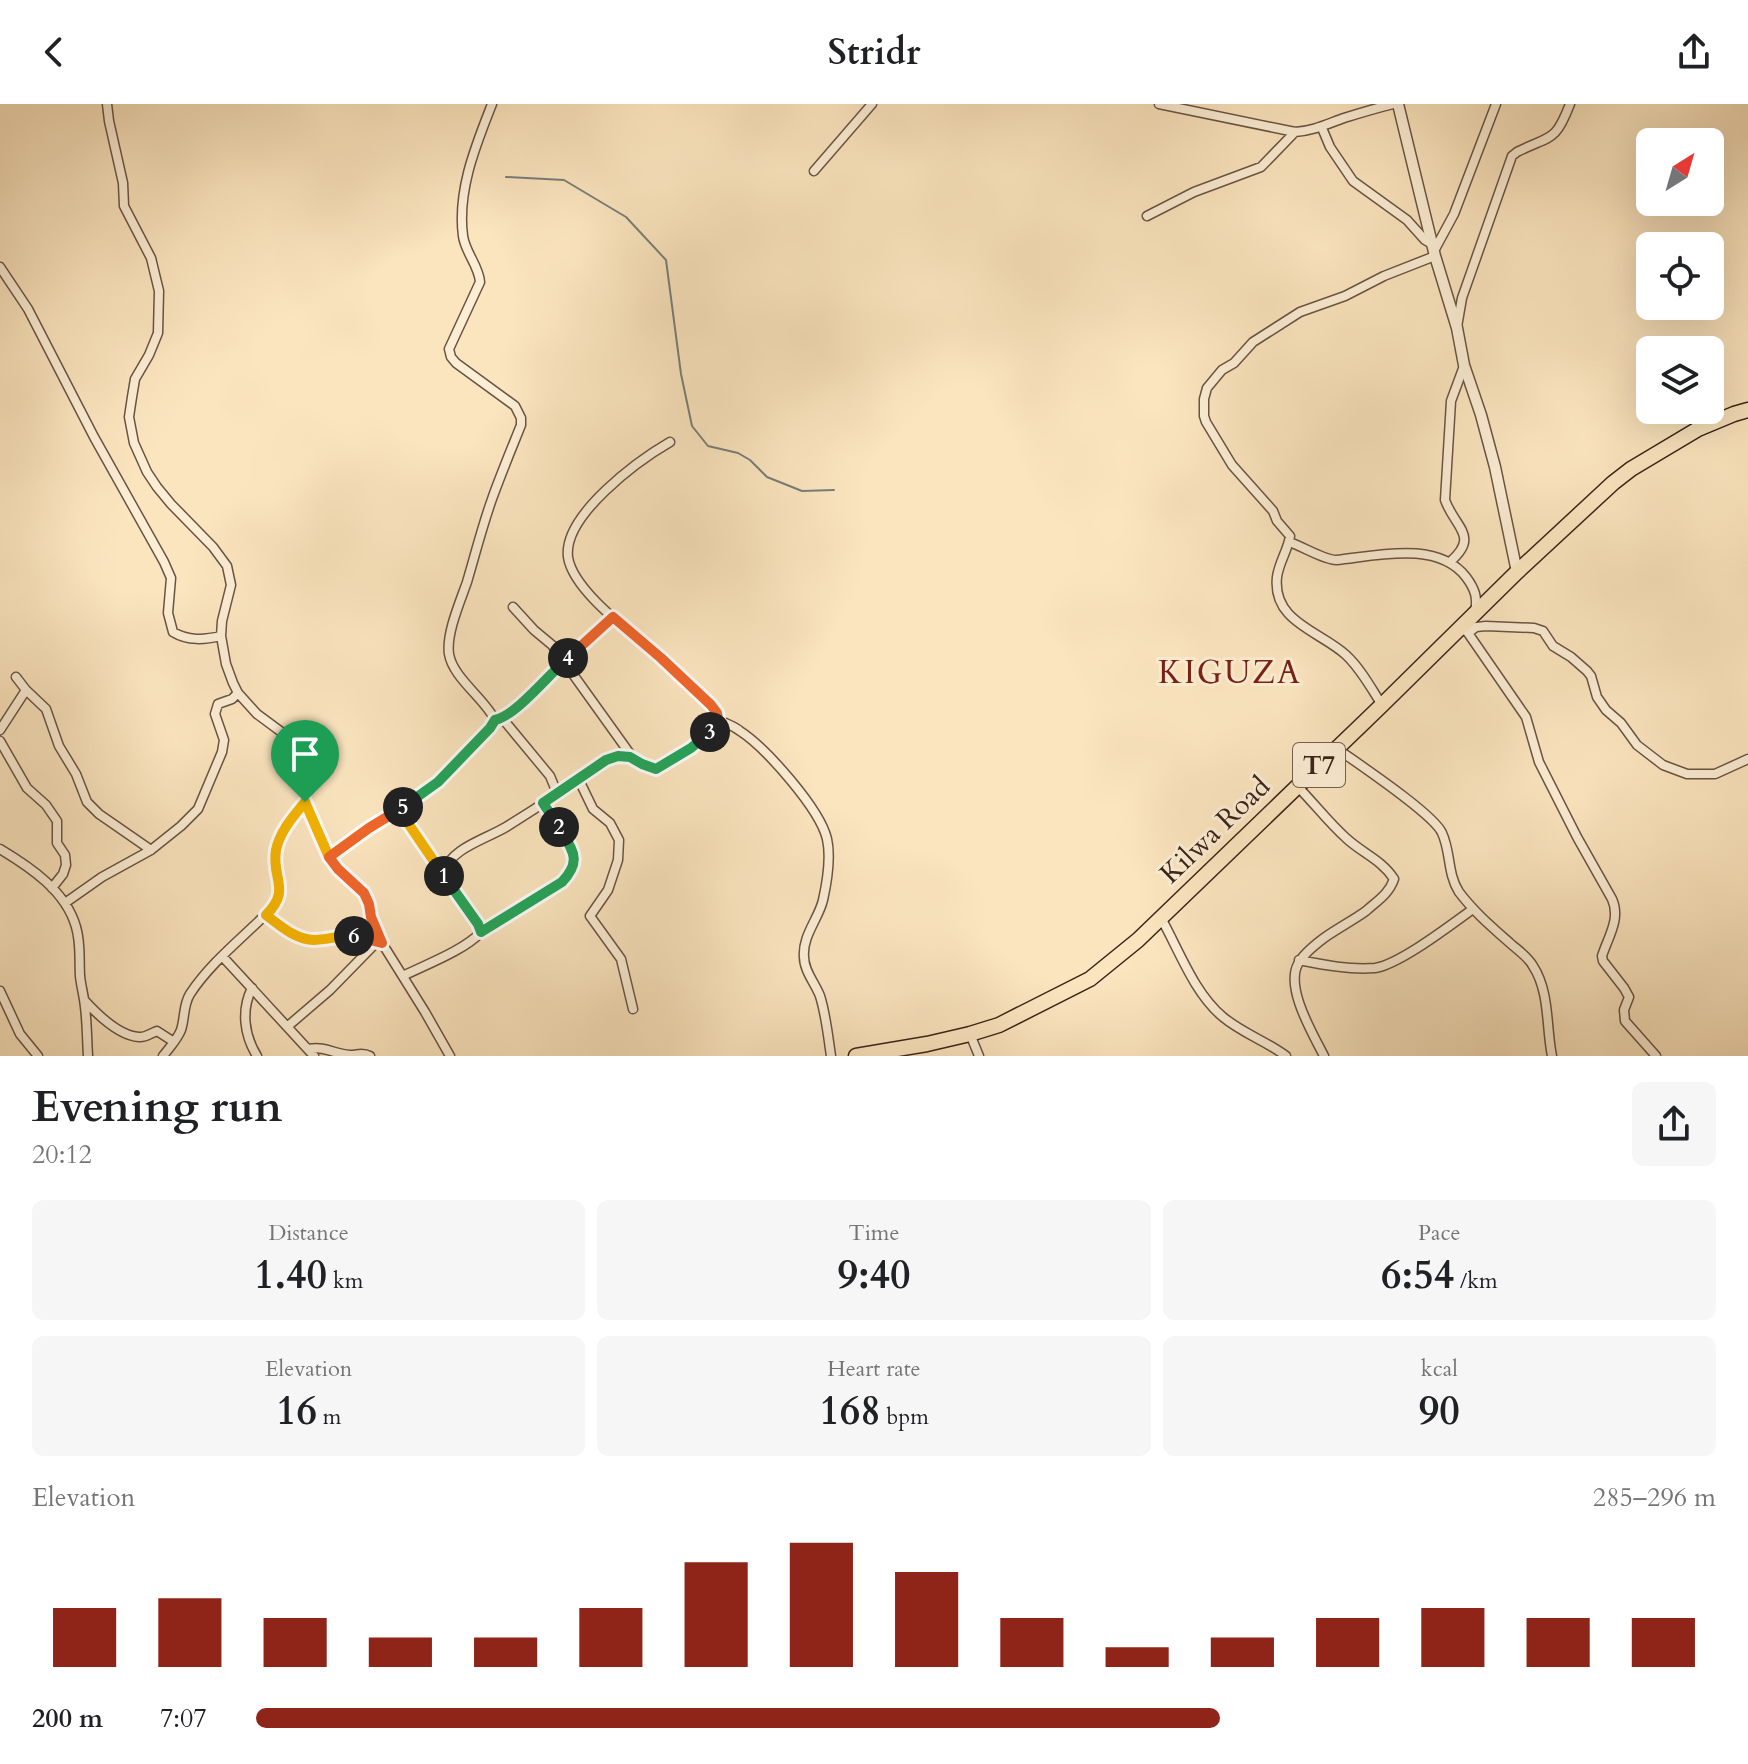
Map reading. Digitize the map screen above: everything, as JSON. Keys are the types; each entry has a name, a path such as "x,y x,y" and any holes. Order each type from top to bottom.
{"highway":[{"name":"Kilwa Road","path":"856,1056 970,1034 1017,1017 1090,979 1138,940 1336,748 1465,630 1475,612 1613,483 1698,429 1748,410"}],"street":[{"path":"107,104 123,183 124,206 151,258 159,291 158,333 135,379 129,417 131,435 157,487 227,566 231,585 221,636 226,664 238,693 265,722 303,748 307,759 305,802 329,857 364,893 379,943 403,976 450,1056"},
{"path":"492,104 472,155 464,201 464,240 480,282 449,349 456,363 515,406 521,425 481,533 452,628 448,652 462,677 550,776 557,793"},
{"path":"814,171 872,104"},
{"path":"1159,104 1295,132 1322,128 1351,116 1396,104 1457,328 1464,365 1495,467 1517,572"},
{"path":"1382,705 1345,654 1305,629 1286,611 1277,590 1277,577 1290,536 1273,511 1232,465 1206,422 1204,399 1207,388 1222,370 1234,363 1253,342 1300,312 1359,290 1434,250 1454,214 1496,104"},
{"path":"1457,328 1462,298 1512,156 1556,134 1570,104"},
{"path":"1322,128 1330,147 1353,181 1407,220 1434,250"},
{"path":"1147,216 1194,192 1261,167 1295,132"},
{"path":"0,267 28,309 94,437 164,562 171,578 168,613 173,632 189,639 221,636"},
{"path":"1450,562 1465,540 1463,530 1450,513 1445,500 1451,401 1464,365"},
{"path":"443,873 446,863 454,855 503,829 606,760 618,756 634,758 656,769 691,748 713,729 718,720 711,705 582,587 574,575 568,555 571,536 582,517 615,482 670,442"},
{"path":"1289,542 1326,559 1336,560 1390,554 1440,557 1457,566 1471,584 1476,595 1475,612"},
{"path":"513,607 552,645 634,758"},
{"path":"329,857 438,782 498,719 531,694 613,617"},
{"path":"1656,1056 1627,1025 1624,1013 1629,997 1603,961 1616,907 1539,762 1526,717 1465,630 1486,626 1543,631 1553,646 1587,671 1606,710 1621,723 1637,745 1663,765 1687,774 1715,774 1748,759"},
{"path":"16,677 46,709 59,746 76,774 87,802 151,850"},
{"path":"0,730 26,690"},
{"path":"65,903 102,877 151,850 198,809 222,752 224,740 215,710 218,704 238,693"},
{"path":"718,720 740,731 763,750 802,795 823,828 828,858 823,902 813,922 803,956 819,993 831,1056"},
{"path":"0,741 27,788 46,805 57,821 57,843 65,855 66,865 52,888"},
{"path":"1336,748 1437,825 1444,837 1453,880 1473,909 1534,967 1547,1010 1552,1056"},
{"path":"579,780 593,809 610,823 619,840 618,860 608,890 590,916 621,959 633,1009"},
{"path":"1297,786 1348,840 1384,865 1394,879 1383,897 1349,924 1322,939 1299,960 1295,977 1296,993 1324,1056"},
{"path":"163,1056 182,1027 187,1000 192,991 222,956 277,903 280,894 275,854 283,830 305,802"},
{"path":"403,976 472,940 562,882 575,859 543,803"},
{"path":"399,810 481,932"},
{"path":"0,849 52,888 65,903 77,928 88,1056"},
{"path":"1299,960 1343,967 1378,968 1394,963 1473,909"},
{"path":"266,915 291,933 308,939 341,935 379,943"},
{"path":"1161,918 1213,1008 1236,1026 1286,1056"},
{"path":"288,1026 379,943"},
{"path":"222,956 311,1052 324,1047 349,1055 362,1053 370,1056"},
{"path":"252,988 244,1025 257,1056"},
{"path":"0,991 20,1034 38,1056"},
{"path":"84,1001 100,1017 129,1034 140,1038 157,1031 174,1042"},
{"path":"970,1034 979,1056"}],"waterway":[{"path":"506,177 564,180 626,217 666,260 681,374 692,426 708,446 738,453 767,477 802,491 834,490"}],"district":[{"name":"KIGUZA","path":"1230,673"}],"route":[{"path":"305,802 283,830 279,841 275,854 280,894 277,903 266,915 291,933 308,939 341,935 382,943 364,893 329,857 438,782 495,720 502,718 531,694 613,617 661,658 717,713 718,720 713,729 664,765 656,769 630,757 618,756 606,760 543,803 572,849 575,859 573,867 562,882 481,932 399,810 329,857 305,802"}]}
